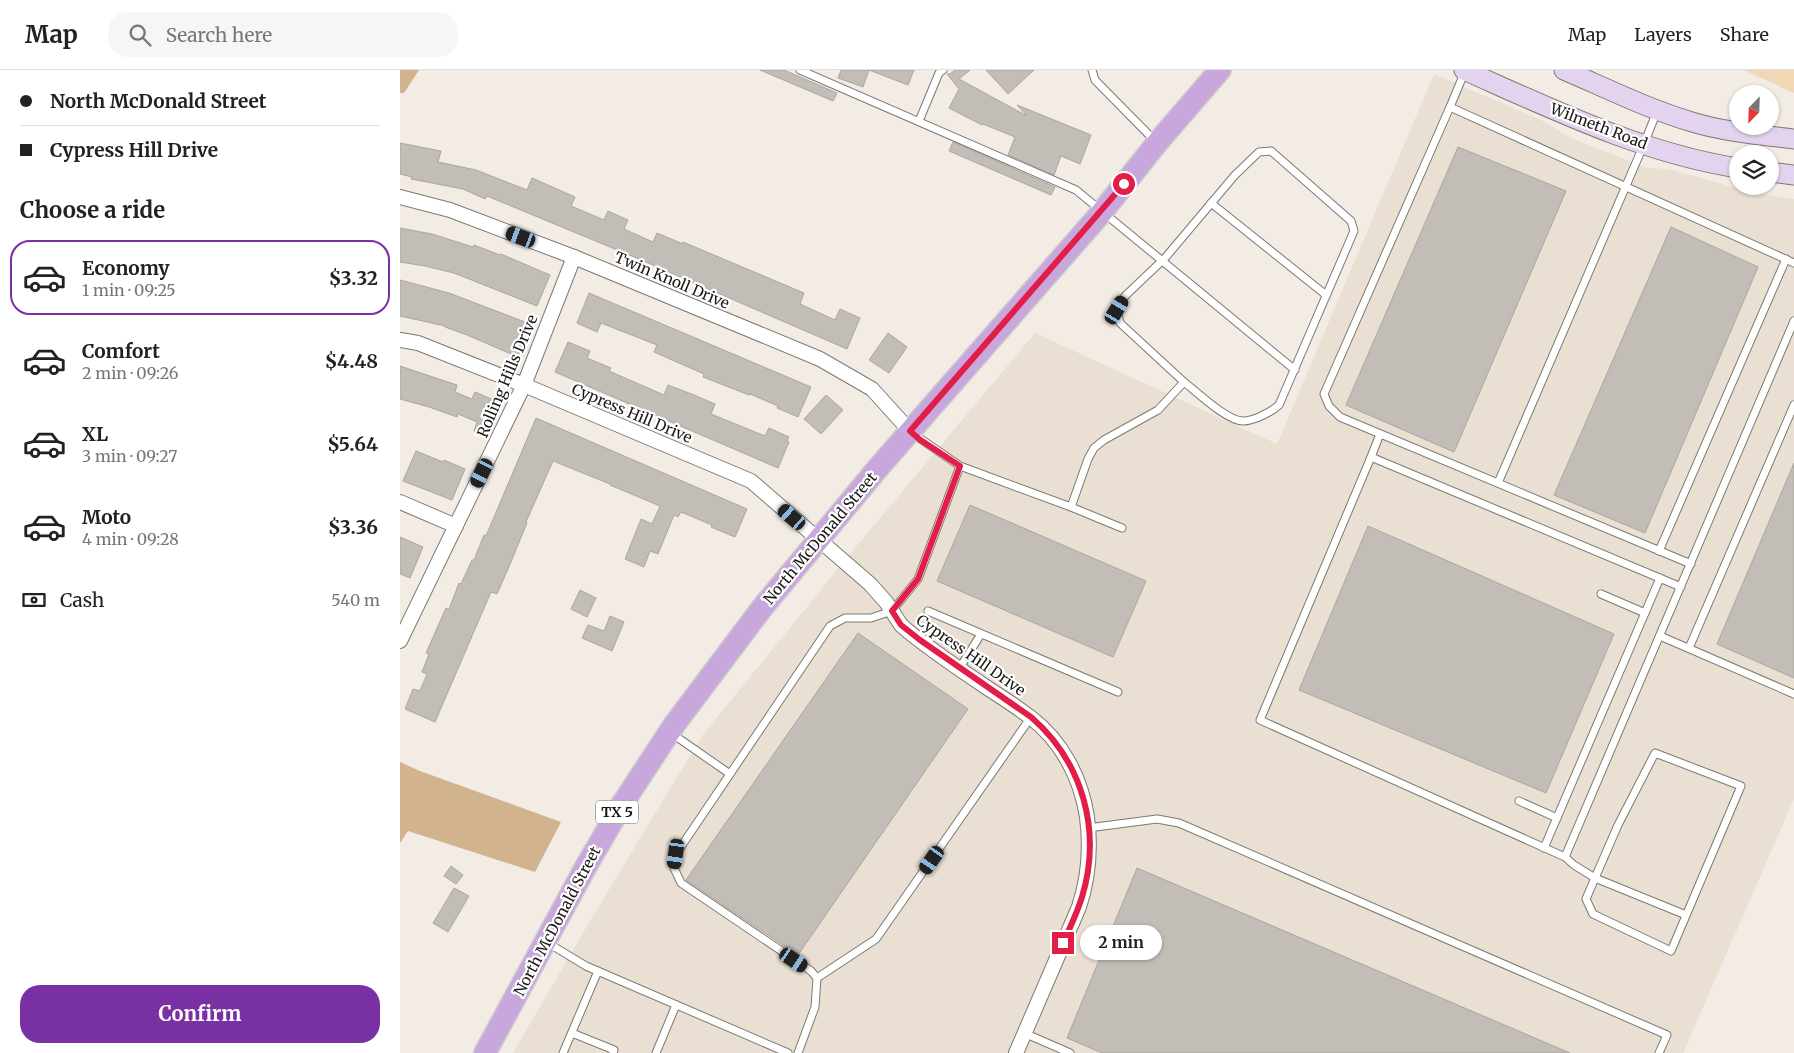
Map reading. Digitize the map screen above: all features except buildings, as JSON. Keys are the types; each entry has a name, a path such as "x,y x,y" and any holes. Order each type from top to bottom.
{"main road":[{"name":"North McDonald Street","path":"485,1053 621,806 669,732 762,608 910,431 1102,212 1157,143 1220,70"},
{"name":"Wilmeth Road","path":"1465,70 1581,121 1644,144 1729,167"},
{"path":"1564,70 1657,110 1692,122 1715,128 1794,139"},
{"path":"1779,173 1794,175"}],"street":[{"name":"Twin Knoll Drive","path":"400,197 450,210 574,257 820,359 872,388 910,431"},
{"name":"Rolling Hills Drive","path":"400,641 524,385 574,257"},
{"name":"Cypress Hill Drive","path":"400,340 418,343 524,385 751,481 870,584 908,632 1031,717 1049,734 1073,770 1083,797 1088,828 1089,857 1082,896 1016,1053"},
{"path":"400,502 456,526"}],"lane":[{"path":"800,70 1076,190 1294,370"},
{"path":"918,121 939,73 943,70"},
{"path":"1092,70 1095,80 1157,143"},
{"path":"1465,70 1324,394 1329,406 1340,417 1691,564"},
{"path":"1450,107 1794,263"},
{"path":"1498,483 1626,187 1657,110"},
{"path":"1270,151 1351,221 1354,231 1279,406 1270,413 1243,421 1220,411 1184,382 1120,323 1117,310 1125,296 1162,261 1211,203 1234,175 1259,152 1270,151"},
{"path":"1211,203 1326,296"},
{"path":"1659,551 1786,259"},
{"path":"1565,857 1682,587 1794,321"},
{"path":"1071,507 1088,459 1094,448 1104,440 1158,410 1184,382"},
{"path":"1689,648 1794,406"},
{"path":"910,431 960,466 1122,528"},
{"path":"1380,434 1260,720 1565,857 1595,878 1686,915"},
{"path":"1371,456 1682,587"},
{"path":"798,1053 815,1008 817,978 811,971 681,883 674,868 676,854 830,626 845,618 871,618 892,611 918,579 960,466"},
{"path":"1544,848 1660,578"},
{"path":"1601,594 1645,613"},
{"path":"928,611 1118,692"},
{"path":"959,669 981,634"},
{"path":"1660,636 1794,694"},
{"path":"817,978 876,939 1031,717"},
{"path":"669,732 730,774"},
{"path":"1655,753 1741,786 1671,951 1593,914 1586,899 1595,878 1618,825 1655,753"},
{"path":"1519,801 1557,818"},
{"path":"1088,828 1157,819 1179,824 1667,1035 1659,1053"},
{"path":"546,942 586,966 788,1053"},
{"path":"563,1053 598,971"},
{"path":"656,1053 676,1005"},
{"path":"572,1032 614,1050 613,1053"},
{"path":"1024,1033 1070,1053"}],"shaded area":[{"path":"400,70 419,70 404,93 400,93"},
{"path":"1744,70 1794,70 1794,93"},
{"path":"1434,74 1539,119 1571,138 1648,168 1668,169 1729,186 1729,195 1769,195 1794,199 1794,799 1683,1053 513,1053 702,736 855,548 1035,333 1277,444"},
{"path":"400,762 561,822 535,872 408,831 400,843"}],"route":[{"path":"1063,943 1082,896 1089,857 1088,828 1083,797 1079,783 1067,758 1049,734 1031,717 908,632 892,611 918,579 960,466 910,431 1102,212 1124,184"}]}
